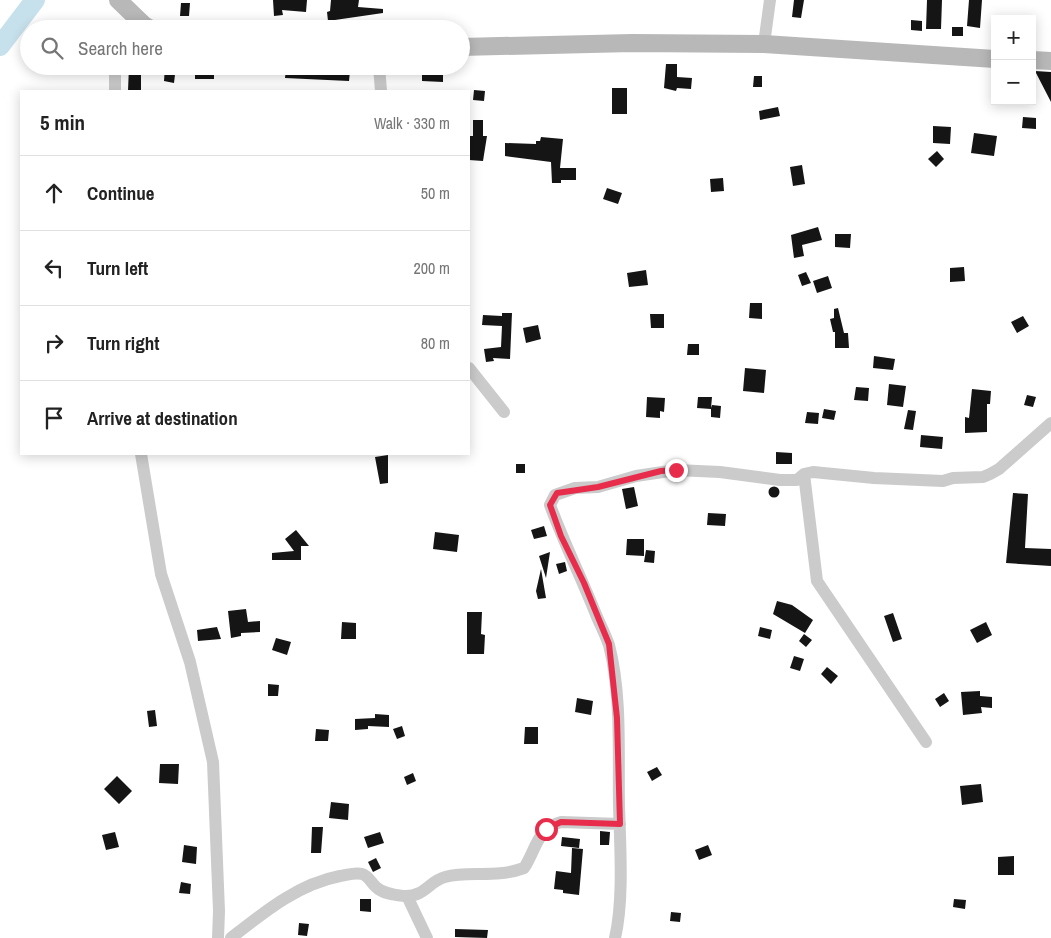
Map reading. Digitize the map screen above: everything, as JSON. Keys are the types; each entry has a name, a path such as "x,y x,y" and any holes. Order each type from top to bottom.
{"main road":[{"path":"118,0 129,20"},
{"path":"470,47 632,43 764,44 991,59"},
{"path":"1036,60 1051,61"}],"street":[{"path":"764,44 770,0"},
{"path":"114,75 115,90"},
{"path":"380,75 381,90"},
{"path":"470,369 504,412"},
{"path":"616,938 619,910 620,824 617,718 609,644 584,583 561,536 550,505 554,495 575,488 598,487 661,471 693,470 791,481 804,474 813,472 874,478 943,481 954,478 983,477 999,469 1051,423"},
{"path":"141,455 161,574 190,662 213,762 220,911 218,938"},
{"path":"804,474 817,581 926,742"},
{"path":"232,938 300,889 329,878 356,873 365,875 384,893 407,896 420,894 443,877 493,875 510,873 524,868 540,835 552,824 561,822 620,824"},
{"path":"407,896 427,938"}],"building":[{"path":"273,0 307,0 306,12 282,10 283,15 274,16"},
{"path":"331,0 359,0 358,7 383,9 383,13 328,20 327,12 330,11"},
{"path":"794,0 804,0 801,18 792,17"},
{"path":"927,0 942,0 941,29 926,29"},
{"path":"969,0 982,0 980,28 967,26"},
{"path":"181,3 190,3 189,16 180,16"},
{"path":"911,20 922,21 922,31 911,30"},
{"path":"952,27 963,27 963,36 952,36"},
{"path":"666,64 677,64 677,77 692,78 691,89 677,88 676,91 664,88"},
{"path":"1036,71 1051,72 1051,102 1036,73"},
{"path":"129,75 141,75 141,90 128,90"},
{"path":"164,75 175,75 174,83 164,81"},
{"path":"195,75 214,75 214,79 195,79"},
{"path":"285,75 350,75 349,81 285,78"},
{"path":"422,75 443,75 443,82 422,81"},
{"path":"754,76 762,76 762,87 753,87"},
{"path":"612,88 627,88 627,114 612,114"},
{"path":"474,90 485,91 484,101 473,100"},
{"path":"778,107 780,116 760,120 759,111"},
{"path":"1023,117 1036,118 1036,129 1022,128"},
{"path":"473,120 483,120 483,136 487,136 483,161 470,160 470,136 473,136"},
{"path":"933,126 951,127 950,144 933,143"},
{"path":"974,133 997,136 994,156 971,153"},
{"path":"541,137 563,139 560,168 576,168 576,180 561,180 561,183 552,183 551,162 505,156 505,143 536,144 536,141 540,141"},
{"path":"937,151 944,159 936,167 928,159"},
{"path":"802,165 805,184 793,186 790,167"},
{"path":"723,178 724,191 711,192 710,179"},
{"path":"607,188 622,193 618,204 603,199"},
{"path":"818,227 822,240 802,245 804,256 794,258 791,235"},
{"path":"835,234 851,234 850,248 835,247"},
{"path":"964,267 965,281 950,282 950,268"},
{"path":"646,270 648,285 629,287 627,273"},
{"path":"806,272 811,283 802,286 798,275"},
{"path":"828,276 832,288 817,293 813,281"},
{"path":"750,303 762,303 762,319 749,318"},
{"path":"838,308 844,333 848,333 849,348 835,348 835,332 833,332 830,319 834,318 834,309"},
{"path":"502,313 512,313 510,359 493,358 494,361 486,362 484,349 501,347 502,326 482,325 483,315 502,316"},
{"path":"650,314 664,314 664,328 651,328"},
{"path":"1023,316 1029,326 1017,333 1011,322"},
{"path":"538,325 541,339 526,343 523,328"},
{"path":"688,344 699,344 699,355 687,355"},
{"path":"874,356 895,359 893,370 873,368"},
{"path":"745,368 766,370 764,393 743,391"},
{"path":"889,384 906,386 903,407 887,405"},
{"path":"856,387 869,388 868,401 854,400"},
{"path":"972,389 991,391 990,404 987,404 987,432 965,433 965,417 969,418"},
{"path":"1027,395 1036,397 1033,407 1024,405"},
{"path":"647,397 665,398 664,412 660,411 660,418 646,417"},
{"path":"698,397 712,397 711,408 712,405 721,406 720,418 711,417 711,409 697,408"},
{"path":"824,409 836,411 834,420 822,418"},
{"path":"908,410 916,411 913,430 904,429"},
{"path":"807,412 819,413 818,424 805,423"},
{"path":"921,435 943,437 942,449 920,447"},
{"path":"776,452 792,453 792,464 776,464"},
{"path":"388,455 388,483 380,484 375,457"},
{"path":"516,464 525,464 525,473 516,473"},
{"path":"774,486 780,492 774,498 768,492"},
{"path":"634,487 638,506 626,509 622,489"},
{"path":"1013,493 1028,494 1025,548 1051,549 1051,566 1006,563"},
{"path":"708,513 726,514 725,526 707,525"},
{"path":"544,526 547,536 534,539 531,530"},
{"path":"296,530 309,546 301,546 301,560 272,560 272,553 294,551 285,539"},
{"path":"435,532 459,535 457,552 433,549"},
{"path":"627,539 644,539 644,556 626,555"},
{"path":"646,550 655,551 654,563 644,562"},
{"path":"550,552 546,578 539,556"},
{"path":"565,562 567,571 559,574 556,564"},
{"path":"541,569 546,598 538,599 536,591"},
{"path":"777,601 792,605 813,620 805,633 773,614"},
{"path":"246,609 248,622 260,621 260,632 241,633 241,636 231,638 228,611"},
{"path":"467,612 482,612 481,634 485,635 484,654 467,654"},
{"path":"893,613 902,639 893,642 884,616"},
{"path":"342,622 356,623 356,639 341,639"},
{"path":"986,622 992,635 977,643 970,630"},
{"path":"217,627 221,639 198,641 197,630"},
{"path":"760,627 772,630 770,639 758,636"},
{"path":"804,634 812,640 806,647 799,641"},
{"path":"276,638 291,642 287,655 272,650"},
{"path":"794,656 804,659 800,671 790,668"},
{"path":"827,667 838,676 831,684 821,674"},
{"path":"268,684 279,685 278,696 268,696"},
{"path":"980,691 980,696 992,697 992,708 981,707 982,713 963,715 961,692"},
{"path":"944,693 949,701 940,707 935,699"},
{"path":"577,698 593,701 591,715 575,712"},
{"path":"155,710 157,726 149,727 147,711"},
{"path":"375,714 389,715 389,727 368,726 368,729 355,730 355,719 375,718"},
{"path":"402,726 405,736 397,739 393,729"},
{"path":"525,727 538,727 538,744 524,744"},
{"path":"316,729 329,730 328,741 315,741"},
{"path":"160,764 179,764 178,784 159,783"},
{"path":"657,767 662,775 652,781 647,772"},
{"path":"413,773 416,781 407,785 404,777"},
{"path":"117,776 132,791 119,804 104,789"},
{"path":"981,784 983,802 962,805 960,786"},
{"path":"331,802 349,804 348,820 329,818"},
{"path":"312,827 323,827 321,853 311,853"},
{"path":"600,831 610,832 609,845 600,845"},
{"path":"115,832 119,847 106,850 102,835"},
{"path":"380,832 384,843 368,848 364,837"},
{"path":"562,837 580,839 579,848 561,846"},
{"path":"184,845 197,847 196,864 182,862"},
{"path":"708,845 712,855 699,860 695,850"},
{"path":"572,848 583,849 579,895 563,893 563,890 554,889 556,871 571,873"},
{"path":"1014,856 1014,875 998,875 998,857"},
{"path":"376,858 381,868 373,872 368,862"},
{"path":"181,882 191,884 190,894 179,893"},
{"path":"360,899 371,899 371,912 360,911"},
{"path":"954,899 966,900 965,909 953,907"},
{"path":"671,912 681,913 680,922 670,921"},
{"path":"299,923 309,924 307,936 298,935"},
{"path":"455,929 488,930 487,938 455,937"}],"waterway":[{"path":"0,46 35,0"}],"route":[{"path":"546,829 552,824 561,822 620,824 617,718 609,644 584,583 561,536 550,505 554,495 557,493 575,488 598,487 636,476 676,470"}]}
